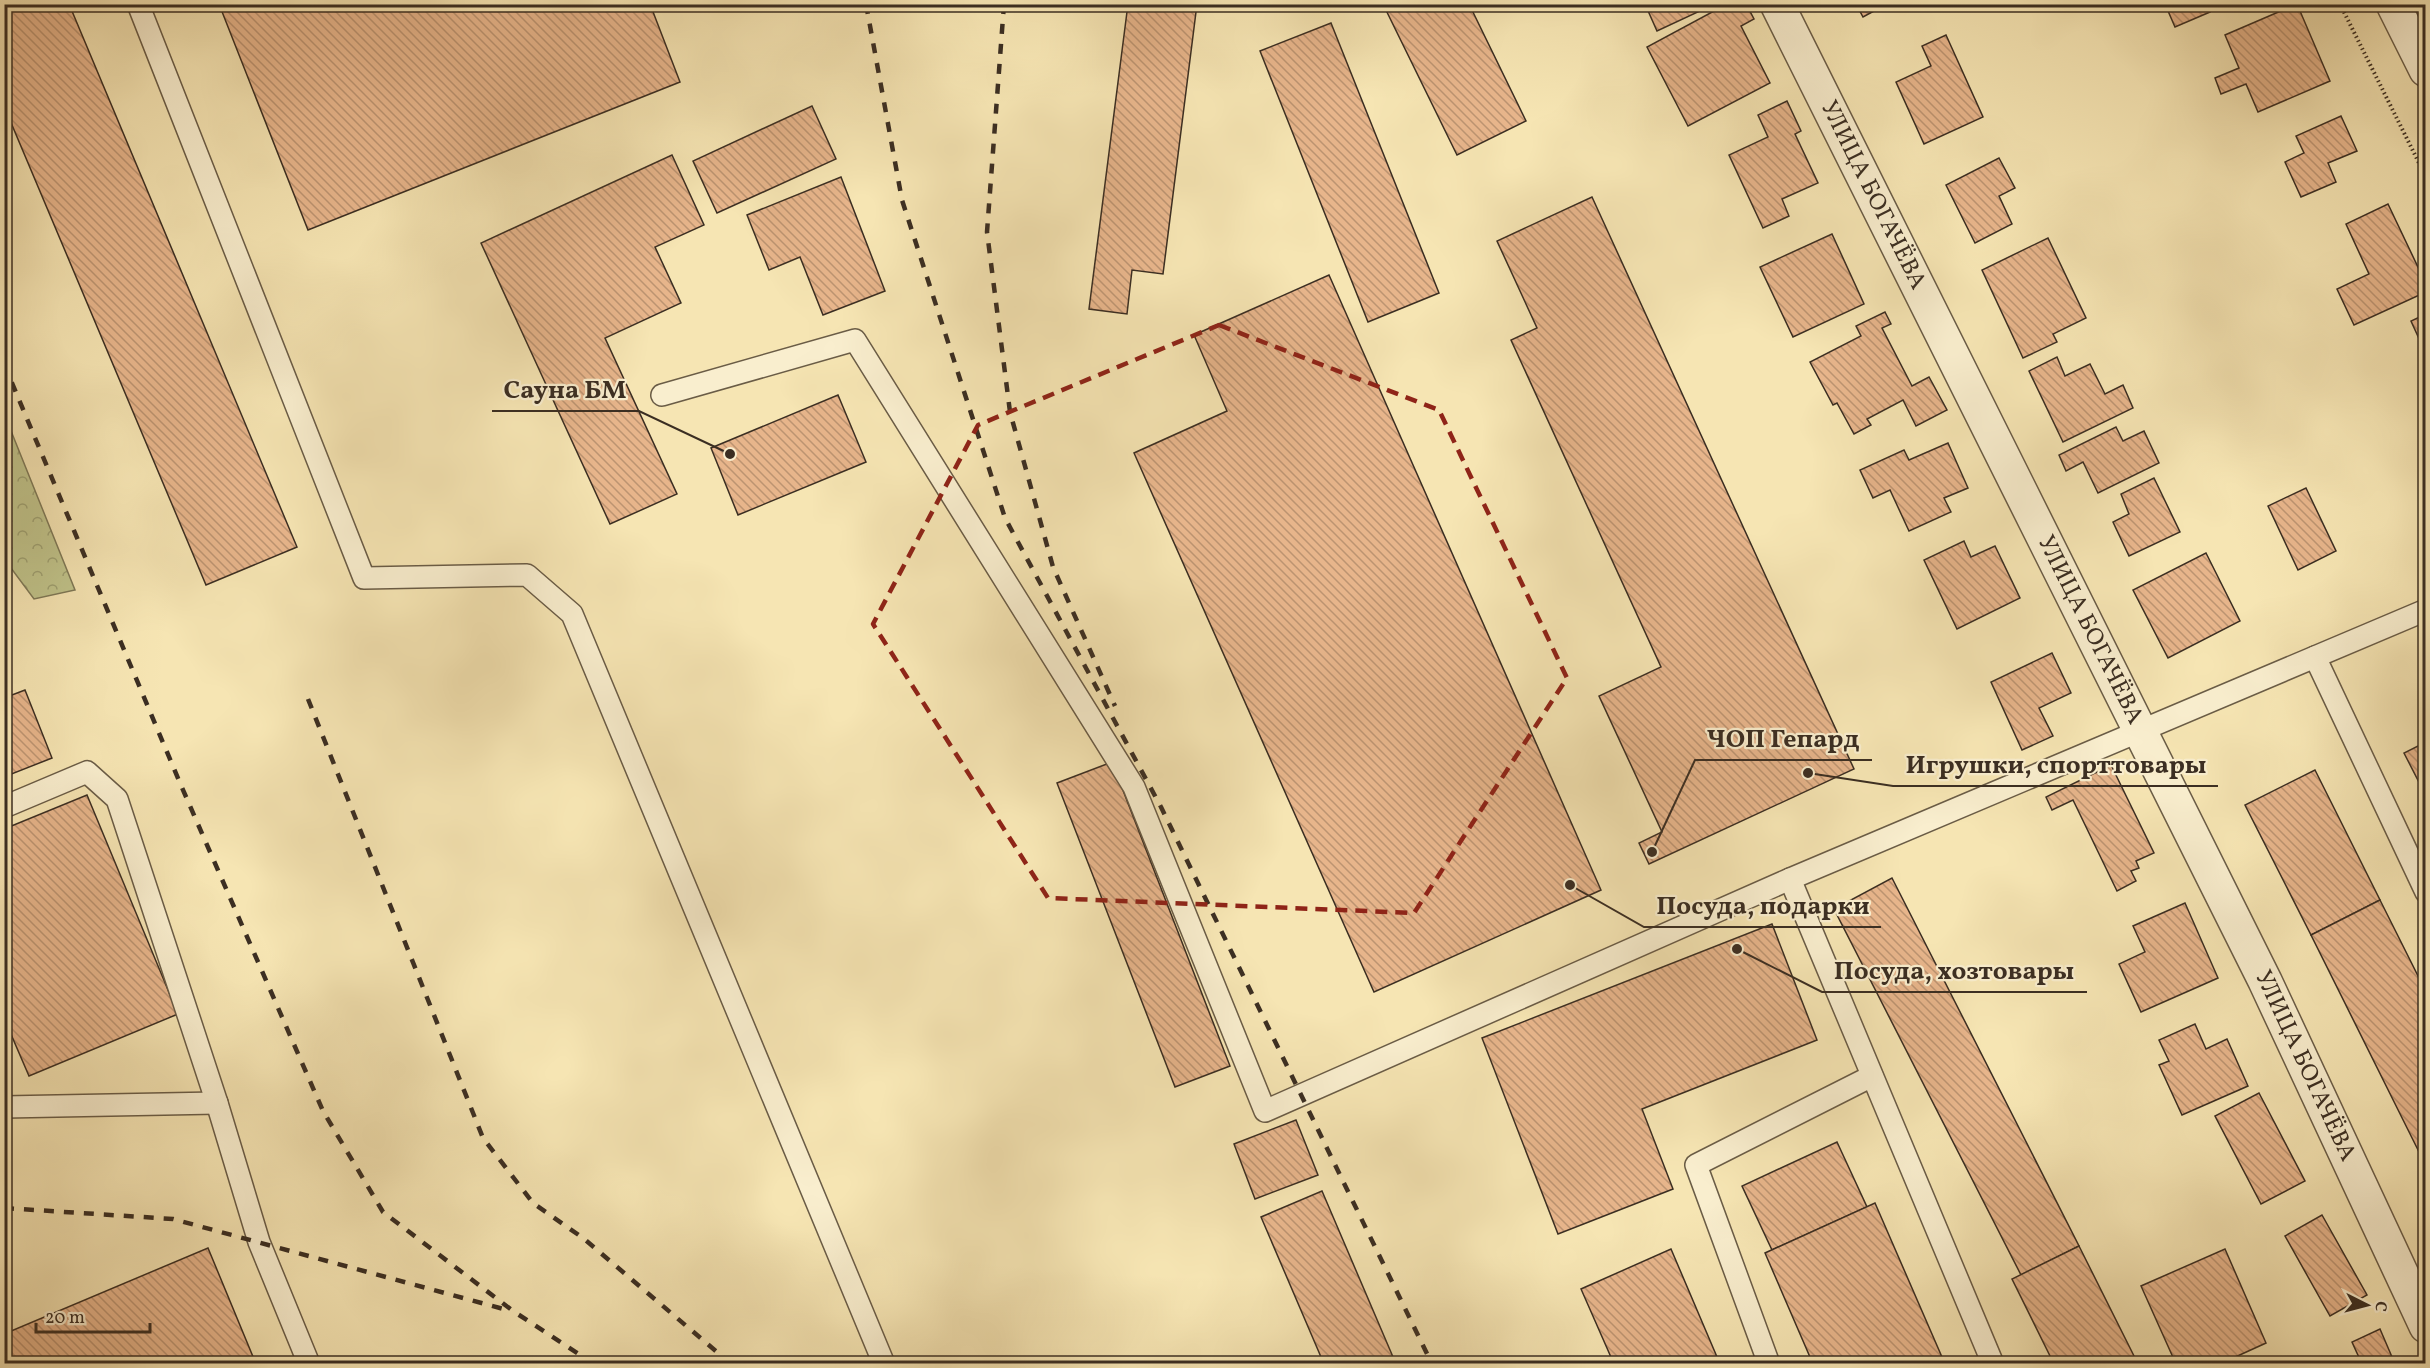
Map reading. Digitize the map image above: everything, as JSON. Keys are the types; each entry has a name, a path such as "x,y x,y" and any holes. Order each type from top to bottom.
{"street":[{"name":"УЛИЦА БОГАЧЁВА","path":"1777,4 2265,981 2424,1317"},
{"path":"2393,4 2426,70"}],"lane":[{"path":"138,4 364,578 527,575 572,614 885,1364"},
{"path":"662,395 855,340 1134,787 1265,1111 1790,879 2426,610"},
{"path":"2316,657 2418,854 2426,892"},
{"path":"4,807 87,772 117,799 217,1103 259,1242 309,1364"},
{"path":"1790,879 1993,1364"},
{"path":"1769,1364 1696,1165 1872,1076"},
{"path":"4,1107 217,1103"}],"path":[{"path":"2340,4 2426,177"}],"highlighted area":[{"path":"1219,325 1439,410 1567,678 1414,913 1048,898 873,624 978,425"}],"green space":[{"path":"4,416 75,590 34,599 5,560"}],"building":[{"path":"4,4 69,4 297,547 206,585 4,106"},
{"path":"219,4 650,4 680,82 308,230"},
{"path":"1128,4 1197,4 1163,274 1132,270 1127,314 1089,309"},
{"path":"1383,4 1469,4 1526,121 1457,155"},
{"path":"1645,4 1696,4 1700,11 1657,31"},
{"path":"1727,4 1746,4 1754,19 1741,26 1770,83 1688,126 1647,47"},
{"path":"1856,4 1887,4 1863,17"},
{"path":"2165,4 2207,4 2210,12 2175,27"},
{"path":"2297,4 2330,81 2258,112 2246,84 2221,94 2215,78 2239,68 2225,35"},
{"path":"1331,23 1439,293 1368,322 1260,51"},
{"path":"1946,35 1983,117 1924,144 1896,82 1931,66 1922,46"},
{"path":"1787,101 1801,131 1795,134 1818,183 1782,199 1789,216 1763,228 1729,155 1768,137 1758,115"},
{"path":"812,106 836,159 717,213 693,161"},
{"path":"2341,116 2357,151 2328,163 2336,182 2301,197 2285,162 2304,153 2296,136"},
{"path":"672,155 704,225 655,247 681,303 605,338 677,494 610,524 481,243"},
{"path":"1999,158 2015,188 1999,196 2012,224 1975,243 1946,185"},
{"path":"841,177 885,291 823,315 800,257 769,270 747,215"},
{"path":"1592,197 1854,769 1649,864 1639,843 1662,832 1599,696 1661,667 1511,340 1537,328 1497,241"},
{"path":"2388,204 2426,284 2426,292 2354,325 2337,289 2369,274 2346,224"},
{"path":"1832,234 1864,304 1793,337 1760,267"},
{"path":"2048,238 2086,318 2053,334 2057,342 2023,358 1982,270"},
{"path":"1329,275 1601,890 1374,992 1134,453 1227,411 1194,335"},
{"path":"1885,312 1891,324 1882,328 1912,386 1929,377 1947,410 1916,426 1903,400 1867,419 1871,425 1854,434 1837,403 1833,405 1810,362 1861,336 1856,326"},
{"path":"2426,314 2426,354 2411,321"},
{"path":"2057,357 2065,376 2090,364 2105,394 2123,385 2133,408 2063,442 2029,371"},
{"path":"838,395 866,462 738,515 711,448"},
{"path":"2116,427 2123,441 2144,431 2159,463 2098,493 2083,462 2066,471 2059,455"},
{"path":"1948,443 1968,488 1944,498 1951,512 1909,531 1890,490 1873,498 1860,470 1904,450 1909,460"},
{"path":"2154,478 2180,532 2129,556 2113,522 2129,514 2121,494"},
{"path":"2306,488 2336,551 2298,570 2268,506"},
{"path":"1964,541 1971,557 1995,546 2020,598 1957,629 1924,560"},
{"path":"2206,553 2240,621 2168,658 2133,590"},
{"path":"2052,653 2071,693 2039,708 2053,736 2022,750 1991,682"},
{"path":"25,690 52,758 4,777 4,698"},
{"path":"2426,742 2426,796 2404,753"},
{"path":"1112,762 1230,1066 1175,1087 1057,783"},
{"path":"2111,765 2154,853 2136,861 2139,868 2131,871 2136,881 2117,891 2073,800 2052,810 2046,797"},
{"path":"2315,770 2380,900 2311,935 2245,805"},
{"path":"87,795 178,1014 29,1076 4,1018 4,829"},
{"path":"1892,878 2079,1246 2021,1275 1834,909"},
{"path":"2380,900 2426,992 2426,1166 2311,935"},
{"path":"2185,903 2218,978 2141,1012 2119,964 2145,952 2133,926"},
{"path":"1772,924 1817,1040 1642,1109 1673,1189 1558,1234 1482,1038"},
{"path":"2195,1024 2206,1049 2227,1039 2248,1086 2182,1115 2159,1065 2169,1061 2159,1040"},
{"path":"2259,1093 2305,1181 2261,1204 2215,1116"},
{"path":"1296,1120 1318,1175 1255,1199 1234,1144"},
{"path":"1837,1142 1867,1207 1772,1250 1742,1186"},
{"path":"1322,1191 1396,1364 1324,1364 1261,1217"},
{"path":"1875,1203 1945,1364 1813,1364 1765,1253"},
{"path":"2322,1215 2367,1295 2330,1316 2285,1236"},
{"path":"2079,1246 2138,1364 2054,1364 2012,1279"},
{"path":"208,1248 256,1364 4,1364 4,1334"},
{"path":"1671,1249 1720,1364 1614,1364 1581,1289"},
{"path":"2225,1249 2266,1343 2220,1364 2176,1364 2141,1286"},
{"path":"2380,1329 2395,1364 2362,1364 2352,1342"}],"railway":[{"path":"866,4 902,200 1005,518 1161,807 1432,1364"},
{"path":"1004,4 987,232 1010,412 1053,567 1115,706"},
{"path":"4,364 180,783 323,1111 383,1212 513,1311 594,1364"},
{"path":"308,699 483,1138 533,1203 583,1238 731,1364"},
{"path":"4,1208 173,1219 507,1310"}],"place":[{"name":"Сауна БМ","path":"730,454"},
{"name":"Игрушки, спорттовары","path":"1808,773"},
{"name":"ЧОП Гепард","path":"1652,852"},
{"name":"Посуда, подарки","path":"1570,885"},
{"name":"Посуда, хозтовары","path":"1737,949"}]}
